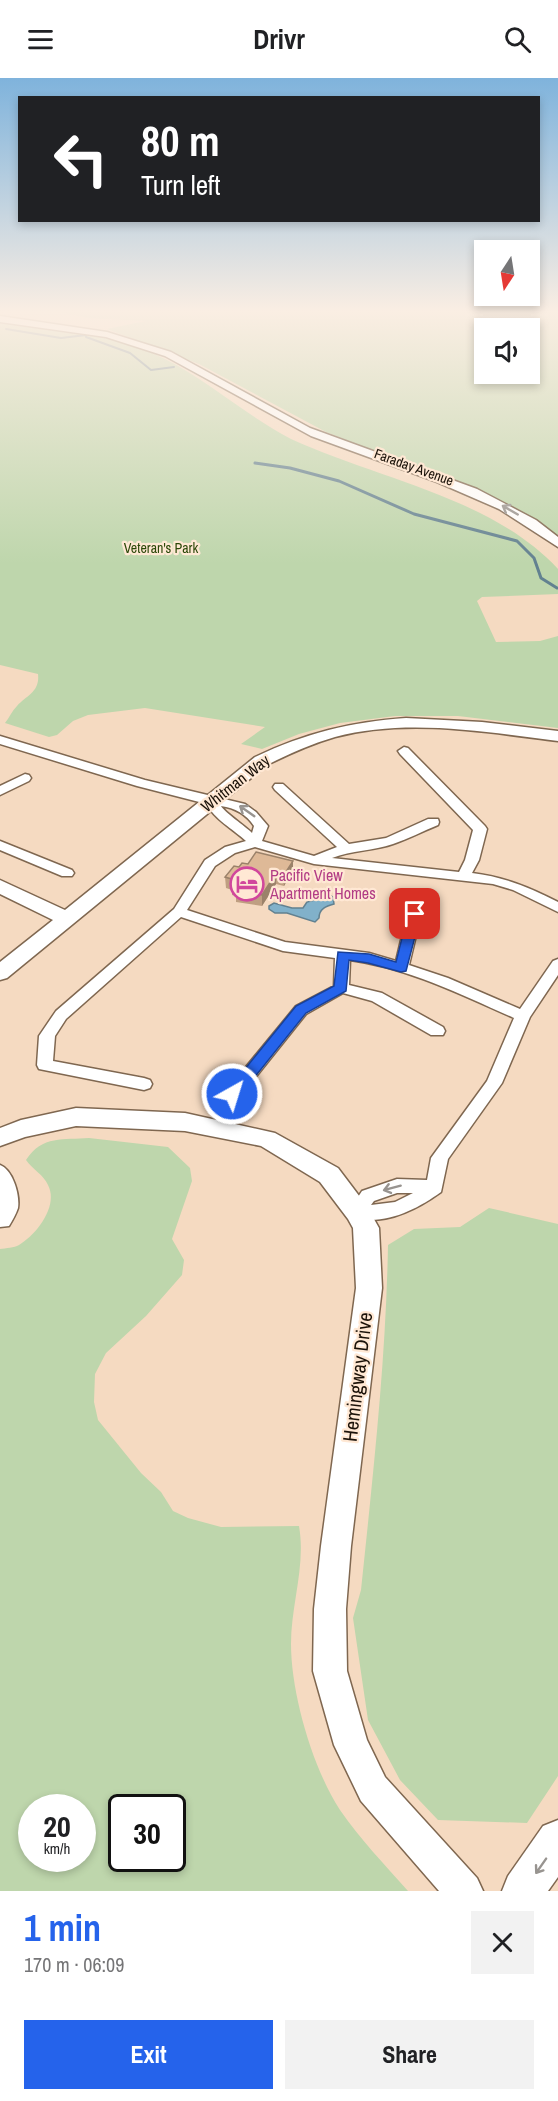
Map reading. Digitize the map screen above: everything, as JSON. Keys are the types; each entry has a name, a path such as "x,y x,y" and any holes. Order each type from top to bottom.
{"main road":[{"name":"Faraday Avenue","path":"234,395 255,412 302,440 426,488"},
{"name":"Faraday Avenue","path":"247,395 314,434 471,492 507,508 558,543"},
{"path":"474,506 523,531 558,559"},
{"name":"Whitman Way","path":"0,973 261,761 275,753 311,739 352,728 407,722 438,723 558,736"},
{"path":"0,886 66,920"},
{"name":"Hemingway Drive","path":"0,1137 21,1129 76,1117 185,1122 267,1139 329,1175 357,1212 366,1228 369,1288 336,1546 330,1609 330,1671 351,1745 373,1789 464,1891"},
{"path":"523,1891 558,1841"}],"street":[{"path":"0,740 141,783 212,801 232,803 254,815 261,826 255,843"},
{"path":"404,751 480,829 472,860 464,875"},
{"path":"0,791 25,778"},
{"path":"279,787 346,848"},
{"path":"212,801 218,813 232,821 255,843 314,860 464,875 518,887 558,908"},
{"path":"314,860 346,848 365,847 390,841 433,822"},
{"path":"144,1084 45,1065 47,1036 61,1015 179,912 210,863 230,850 255,843"},
{"path":"0,845 67,873"},
{"path":"401,968 417,902"},
{"path":"179,912 282,946 369,958 444,981 523,1016"},
{"path":"341,988 343,955"},
{"path":"357,1212 383,1214 415,1202 435,1187 440,1158 494,1083 523,1016 558,964"},
{"path":"232,1094 301,1010 341,988 377,997 437,1031"},
{"path":"0,1172 4,1177 9,1206 3,1221"}],"green space":[{"name":"Veteran's Park","path":"0,395 222,395 291,439 432,492 500,524 531,544 558,569 558,594 482,597 477,601 496,642 540,641 558,636 558,728 458,716 395,716 340,723 299,734 262,749 241,744 265,727 145,708 88,715 73,721 57,735 49,737 5,723 15,708 35,689 38,674 0,665"},
{"path":"256,395 558,395 558,537 502,501 326,432"},
{"path":"89,1138 168,1147 190,1168 192,1181 172,1239 184,1260 182,1275 146,1316 106,1353 95,1374 94,1402 98,1420 141,1473 161,1492 173,1511 188,1518 221,1527 299,1526 301,1556 291,1644 295,1685 305,1730 321,1774 340,1810 364,1842 408,1891 0,1891 0,1249 19,1245 39,1227 44,1219 51,1202 51,1193 44,1178 26,1160 39,1146 62,1139"},
{"path":"489,1208 558,1224 558,1776 527,1823 438,1820 400,1780 368,1720 353,1618 361,1590 374,1461 385,1331 388,1245 414,1229 460,1227"}],"water":[{"path":"321,891 333,897 334,904 324,908 315,922 287,913 275,913 269,909 269,906 274,903 292,908 303,908 307,902 315,900 316,895"}],"building":[{"path":"256,852 293,861 284,875 276,873 262,895 236,891 239,886 232,884 235,880 225,877 234,866 239,867 242,863 248,864"}],"waterway":[{"path":"255,463 290,468 339,481 414,514 517,541 534,558 541,578 557,588"}],"place":[{"name":"Pacific View Apartment Homes","path":"247,884"}],"route":[{"path":"232,1094 301,1010 341,988 343,955 369,958 401,968 415,914"}]}
